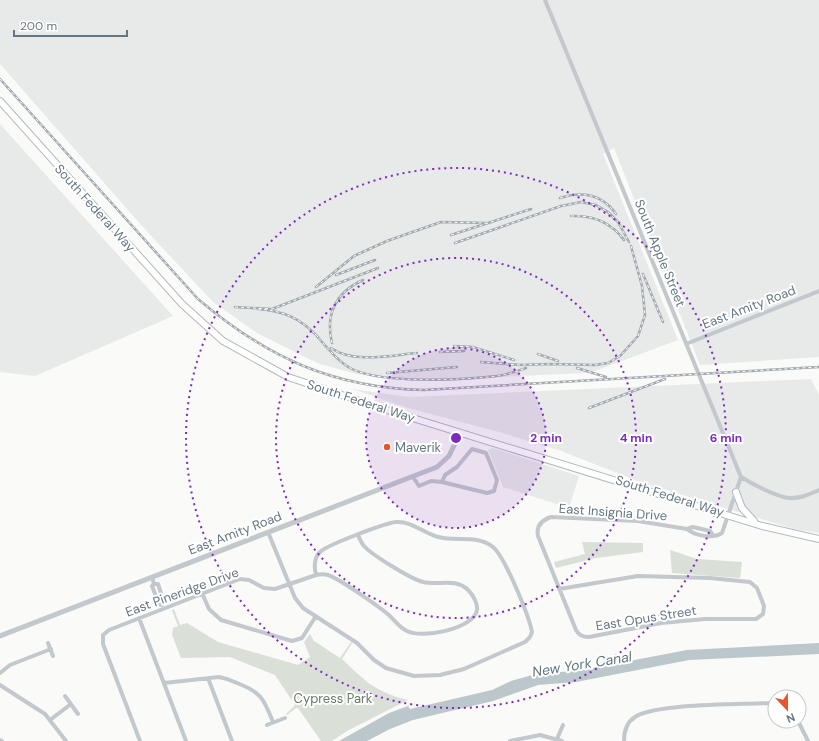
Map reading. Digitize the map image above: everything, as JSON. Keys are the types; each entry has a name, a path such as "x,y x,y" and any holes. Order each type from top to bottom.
{"main road":[{"name":"South Federal Way","path":"0,101 182,304 223,341 288,377 390,411 461,431 729,514 762,526 819,539"},
{"path":"736,492 739,502 745,512 762,526"}],"street":[{"name":"South Apple Street","path":"545,0 741,477"},
{"name":"East Amity Road","path":"686,344 819,292"},
{"name":"East Amity Road","path":"0,636 413,477 443,463 458,441 461,431"},
{"path":"413,477 419,486 431,481 442,482 488,493 494,491 497,480 486,453 472,449 457,467 445,475 442,482"},
{"path":"729,514 741,477 753,484 789,498 800,497 819,490"},
{"name":"East Insignia Drive","path":"560,589 538,536 539,524 546,519 638,521 687,529 692,527 710,531 713,535 718,536 722,533 729,514"},
{"path":"268,532 289,585 299,603 357,643 374,660 386,668 414,676 433,676 460,670 525,642 530,637 531,628 503,560 489,544 477,540 439,538 411,524 401,522 388,523 325,548 319,552 314,565 316,575 333,577 379,607 406,631 415,634 430,634 448,631 472,618 478,608 470,592 462,585 454,582 429,583 416,580 368,550 361,543 358,535"},
{"name":"East Pineridge Drive","path":"140,741 103,644 103,635 109,630 139,618 163,606 202,594 240,579 249,580 269,589 289,585 316,575"},
{"name":"East Opus Street","path":"638,576 702,577 750,582 757,588 764,606 764,611 760,617 752,620 705,619 661,623 589,637 582,636 576,630 560,589 638,576"},
{"path":"152,577 154,584 152,586 159,604 163,606"},
{"path":"202,594 209,609 221,620 292,641 302,638 316,616"},
{"path":"139,618 186,741"},
{"path":"48,643 53,656"},
{"path":"0,673 10,665 50,649"},
{"path":"164,683 208,678 223,678 254,689 265,704 273,722"},
{"path":"208,678 232,741"},
{"path":"0,685 41,711 66,741"},
{"path":"65,696 78,714"},
{"path":"624,741 624,732 627,725 634,717 643,713 664,709 767,703"},
{"path":"50,720 71,704"},
{"path":"267,725 284,718"},
{"path":"510,741 540,735 560,740 563,725"},
{"path":"802,729 808,741"}],"shaded area":[{"path":"0,0 819,0 819,357 700,365 614,148 603,154 678,340 595,371 584,373 410,381 356,374 317,363 257,333 213,302 142,226 0,64"},
{"path":"0,124 173,316 35,376 0,372"},
{"path":"811,379 819,395 819,533 794,529 643,483 561,451 499,432 408,408 352,389 409,397"},
{"path":"493,448 579,476 569,508 503,487 488,450"},
{"path":"819,643 819,654 689,660 576,682 538,685 493,701 413,720 390,729 367,741 339,741 389,713 408,706 410,709 492,690 511,681 539,673 577,671 687,650"}],"green space":[{"path":"582,542 643,543 643,552 596,558 556,568 554,562 585,554"},
{"path":"670,550 697,559 742,562 740,578 672,573"},
{"name":"Cypress Park","path":"174,609 180,625 187,623 218,642 298,665 310,657 304,642 310,634 314,641 340,658 351,642 352,643 342,659 365,680 379,690 408,700 347,731 332,741 321,741 298,708 287,715 286,714 295,705 275,675 230,657 181,658 172,635 173,628 178,626 172,610"}],"railway":[{"path":"0,79 198,299 249,337 275,353 302,366 330,376 391,388 424,390 819,367"},
{"path":"560,198 576,195 591,196 604,202 616,214"},
{"path":"455,243 561,206 581,202 596,205 608,212 618,222 629,242"},
{"path":"451,235 531,209"},
{"path":"571,216 594,218 607,224 624,240"},
{"path":"316,287 354,256 387,241 441,222 486,223"},
{"path":"481,362 520,365 595,365 608,363 620,356 638,336 645,315 642,286 631,246"},
{"path":"336,275 375,260"},
{"path":"235,307 272,309 378,268"},
{"path":"643,274 663,322"},
{"path":"332,343 330,323 335,305 346,291 363,280"},
{"path":"258,309 284,314 298,320 318,337"},
{"path":"315,334 332,353 347,366 365,374 383,377 423,380 464,379 501,375 526,368"},
{"path":"454,346 473,347 514,360"},
{"path":"331,348 340,353 361,357 385,357 417,353"},
{"path":"440,352 464,351"},
{"path":"538,354 558,361"},
{"path":"387,373 457,367"},
{"path":"577,368 606,377"},
{"path":"589,408 665,379"}],"place":[{"name":"Maverik","path":"387,447"}],"water label":[{"name":"New York Canal","path":"582,664"}]}
